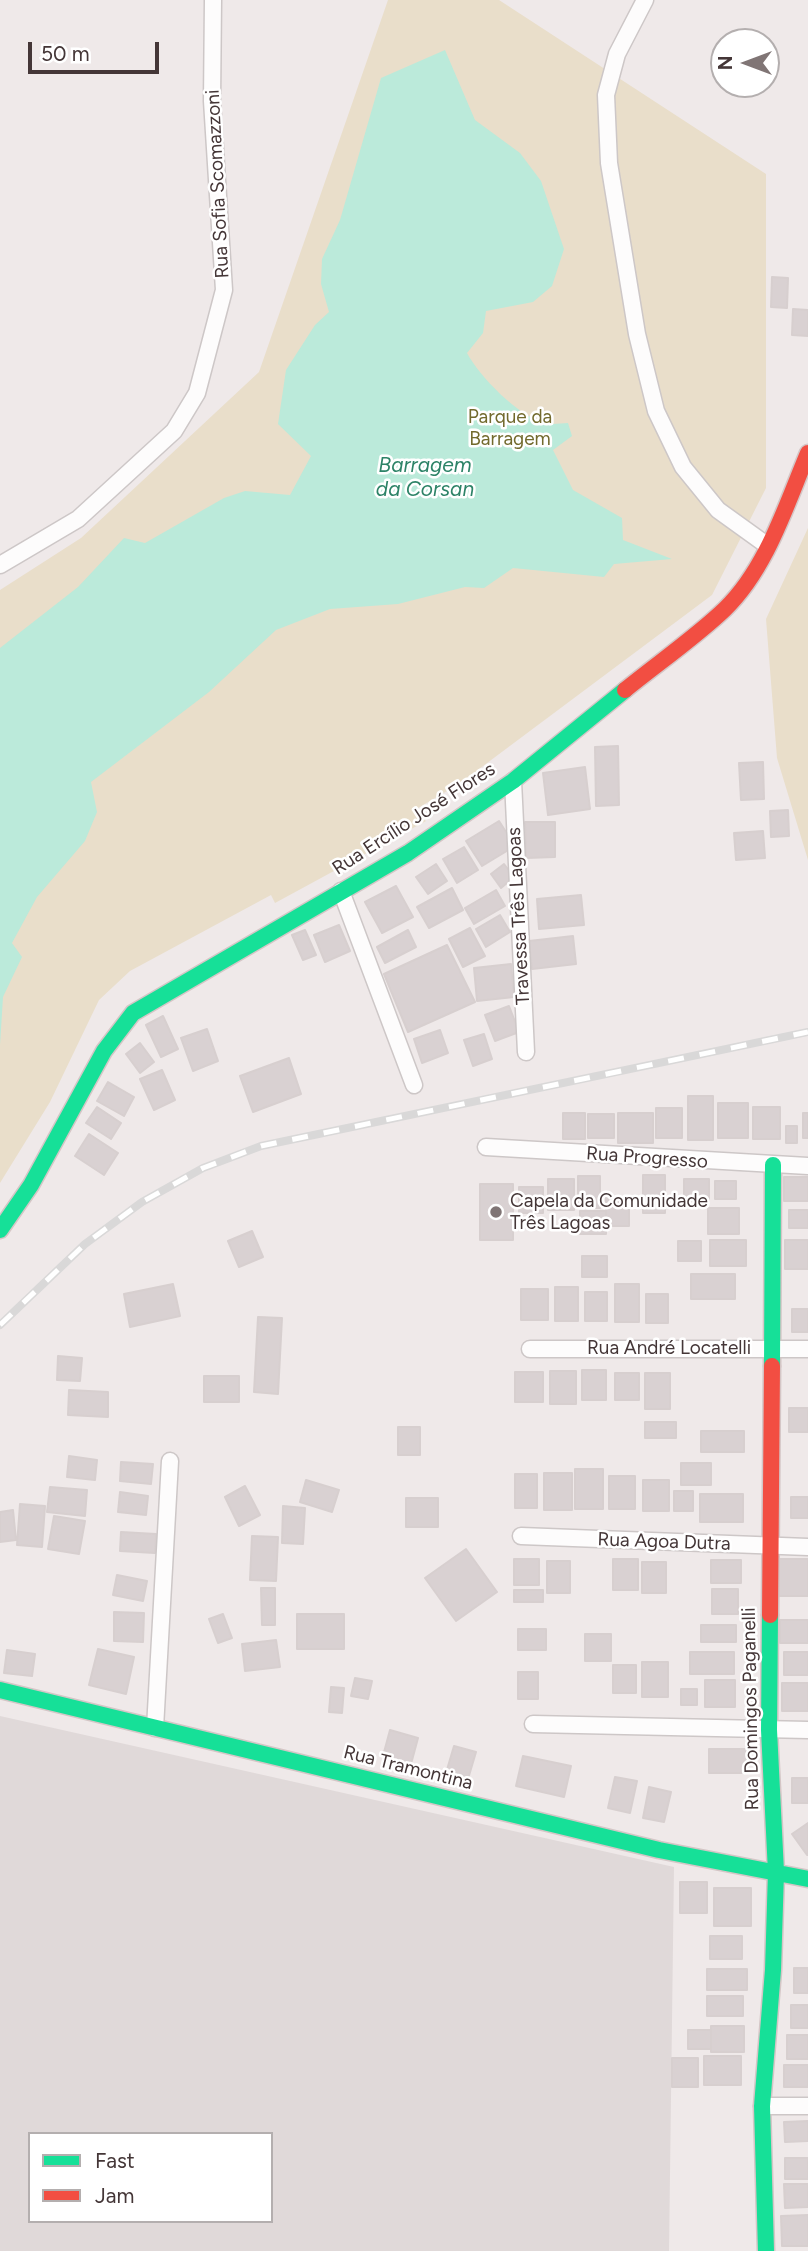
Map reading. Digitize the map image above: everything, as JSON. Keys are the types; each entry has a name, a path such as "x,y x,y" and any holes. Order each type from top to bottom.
{"street":[{"name":"Rua Sofia Scomazzoni","path":"0,565 78,519 174,431 197,393 224,289 212,101 213,0"},
{"path":"645,0 617,54 606,95 609,163 637,334 656,411 683,467 719,510 768,545"},
{"name":"Rua Ercílio José Flores","path":"0,1230 31,1185 104,1051 133,1013 408,853 513,781 726,608 747,581 768,545 808,453"},
{"name":"Travessa Três Lagoas","path":"513,781 526,1052"},
{"path":"341,891 414,1085"},
{"name":"Rua Progresso","path":"486,1147 808,1166"},
{"name":"Rua Domingos Paganelli","path":"766,2251 762,2106 773,1970 776,1872 769,1730 773,1166"},
{"name":"Rua André Locatelli","path":"530,1349 808,1349"},
{"path":"155,1728 170,1461"},
{"name":"Rua Agoa Dutra","path":"521,1536 808,1547"},
{"name":"Rua Tramontina","path":"0,1689 659,1850 808,1879"},
{"path":"533,1724 808,1730"},
{"path":"762,2106 808,2106"}],"shaded area":[{"path":"0,1716 674,1867 669,2251 0,2251"}],"green space":[{"name":"Parque da Barragem","path":"388,0 499,0 766,174 766,488 712,595 459,784 413,811 426,821 275,903 271,895 130,971 99,1000 50,1102 0,1183 0,590 81,538 259,372"},
{"path":"808,528 808,860 777,758 766,619"}],"water":[{"name":"Barragem da Corsan","path":"445,50 475,120 520,153 541,181 564,249 552,286 533,302 486,311 483,333 467,353 490,384 524,413 545,423 568,423 572,436 553,450 573,490 622,518 623,540 672,559 614,564 604,577 513,568 484,588 465,587 398,604 330,609 276,630 209,692 91,782 97,812 85,841 37,897 12,943 22,957 3,997 0,1045 0,648 78,587 124,538 145,543 224,498 245,491 290,495 311,456 278,424 286,370 315,325 329,312 321,284 322,259 340,220 381,78"}],"building":[{"path":"772,277 788,278 787,308 771,307"},
{"path":"793,309 808,310 808,336 792,335"},
{"path":"618,746 619,805 596,806 595,747"},
{"path":"763,762 764,799 741,800 739,763"},
{"path":"585,767 590,809 548,815 543,773"},
{"path":"788,810 789,836 771,837 770,811"},
{"path":"499,821 515,846 482,866 466,841"},
{"path":"525,822 555,822 555,857 526,858"},
{"path":"763,831 765,858 736,860 734,833"},
{"path":"464,847 478,870 457,883 443,859"},
{"path":"436,864 447,881 428,894 416,877"},
{"path":"504,864 514,877 501,888 491,874"},
{"path":"396,886 413,917 382,933 365,902"},
{"path":"452,888 463,910 429,928 417,907"},
{"path":"496,890 505,906 474,924 465,908"},
{"path":"581,895 584,925 539,929 537,899"},
{"path":"500,915 510,932 486,947 476,929"},
{"path":"339,925 350,951 325,962 314,935"},
{"path":"470,928 485,956 463,967 449,939"},
{"path":"305,930 316,955 303,960 292,935"},
{"path":"408,930 416,947 385,963 377,947"},
{"path":"573,936 576,964 532,969 529,941"},
{"path":"447,945 475,1002 408,1032 384,974"},
{"path":"511,964 514,997 477,1001 474,968"},
{"path":"509,1006 519,1032 495,1041 485,1015"},
{"path":"163,1016 178,1049 161,1057 146,1025"},
{"path":"207,1029 218,1061 193,1071 181,1038"},
{"path":"440,1030 448,1053 422,1063 414,1039"},
{"path":"484,1034 492,1059 473,1066 464,1040"},
{"path":"140,1043 154,1062 140,1073 126,1054"},
{"path":"289,1058 301,1094 253,1112 240,1076"},
{"path":"162,1070 175,1100 154,1110 140,1079"},
{"path":"108,1082 134,1097 124,1116 97,1101"},
{"path":"688,1096 713,1096 713,1140 688,1140"},
{"path":"718,1103 748,1103 748,1138 718,1138"},
{"path":"97,1107 121,1123 111,1139 86,1123"},
{"path":"753,1107 780,1107 780,1139 753,1139"},
{"path":"656,1108 682,1108 682,1138 656,1138"},
{"path":"563,1113 585,1113 585,1139 563,1139"},
{"path":"618,1113 653,1113 653,1143 618,1143"},
{"path":"803,1113 808,1113 808,1138 803,1138"},
{"path":"588,1114 614,1114 614,1138 588,1138"},
{"path":"786,1126 797,1126 797,1143 786,1143"},
{"path":"89,1134 118,1153 104,1175 75,1156"},
{"path":"643,1175 665,1175 665,1213 643,1213"},
{"path":"578,1176 600,1176 600,1208 578,1208"},
{"path":"784,1177 808,1177 808,1201 784,1201"},
{"path":"548,1179 574,1179 574,1210 548,1210"},
{"path":"684,1179 709,1179 709,1201 684,1201"},
{"path":"715,1181 736,1181 736,1199 715,1199"},
{"name":"Capela da Comunidade Três Lagoas","path":"480,1184 513,1184 513,1240 480,1240"},
{"path":"519,1187 543,1187 543,1213 519,1213"},
{"path":"606,1197 629,1197 629,1226 606,1226"},
{"path":"708,1208 739,1208 739,1234 708,1234"},
{"path":"789,1210 808,1210 808,1228 789,1228"},
{"path":"580,1211 606,1211 606,1234 580,1234"},
{"path":"252,1231 263,1257 239,1267 228,1241"},
{"path":"710,1240 746,1240 746,1266 710,1266"},
{"path":"785,1240 808,1240 808,1269 785,1269"},
{"path":"678,1241 701,1241 701,1261 678,1261"},
{"path":"582,1256 607,1256 607,1277 582,1277"},
{"path":"691,1274 735,1274 735,1299 691,1299"},
{"path":"173,1284 180,1316 130,1327 124,1294"},
{"path":"615,1284 639,1284 639,1322 615,1322"},
{"path":"555,1287 578,1287 578,1321 555,1321"},
{"path":"521,1289 548,1289 548,1320 521,1320"},
{"path":"585,1292 607,1292 607,1321 585,1321"},
{"path":"646,1294 668,1294 668,1323 646,1323"},
{"path":"792,1309 808,1309 808,1332 792,1332"},
{"path":"258,1317 282,1318 278,1394 254,1392"},
{"path":"58,1356 82,1358 80,1381 57,1380"},
{"path":"582,1370 606,1370 606,1400 582,1400"},
{"path":"550,1371 576,1371 576,1404 550,1404"},
{"path":"515,1372 543,1372 543,1402 515,1402"},
{"path":"615,1373 639,1373 639,1400 615,1400"},
{"path":"645,1373 670,1373 670,1409 645,1409"},
{"path":"204,1376 239,1376 239,1402 204,1402"},
{"path":"69,1390 108,1392 108,1417 68,1415"},
{"path":"789,1408 808,1408 808,1432 789,1432"},
{"path":"645,1422 676,1422 676,1438 645,1438"},
{"path":"398,1427 420,1427 420,1455 398,1455"},
{"path":"701,1431 744,1431 744,1452 701,1452"},
{"path":"69,1456 97,1460 95,1480 67,1477"},
{"path":"121,1462 153,1464 151,1484 120,1481"},
{"path":"681,1463 711,1463 711,1485 681,1485"},
{"path":"575,1469 603,1469 603,1509 575,1509"},
{"path":"544,1473 572,1473 572,1510 544,1510"},
{"path":"515,1474 537,1474 537,1508 515,1508"},
{"path":"609,1476 635,1476 635,1509 609,1509"},
{"path":"306,1480 339,1490 332,1512 300,1502"},
{"path":"643,1480 669,1480 669,1511 643,1511"},
{"path":"245,1486 260,1515 239,1526 225,1497"},
{"path":"50,1487 87,1490 85,1516 47,1512"},
{"path":"674,1491 693,1491 693,1511 674,1511"},
{"path":"120,1492 148,1496 146,1515 118,1512"},
{"path":"700,1494 743,1494 743,1522 700,1522"},
{"path":"791,1497 808,1497 808,1518 791,1518"},
{"path":"406,1498 438,1498 438,1527 406,1527"},
{"path":"20,1504 45,1506 42,1547 17,1545"},
{"path":"283,1506 305,1508 303,1544 282,1543"},
{"path":"13,1510 16,1540 0,1542 0,1512"},
{"path":"54,1516 85,1521 79,1554 48,1549"},
{"path":"121,1532 156,1534 155,1553 120,1551"},
{"path":"252,1536 278,1537 276,1581 250,1580"},
{"path":"466,1549 497,1592 456,1621 425,1578"},
{"path":"514,1559 539,1559 539,1585 514,1585"},
{"path":"613,1559 638,1559 638,1590 613,1590"},
{"path":"779,1559 808,1559 808,1596 779,1596"},
{"path":"711,1560 741,1560 741,1583 711,1583"},
{"path":"547,1561 570,1561 570,1593 547,1593"},
{"path":"642,1562 666,1562 666,1593 642,1593"},
{"path":"117,1575 147,1581 143,1601 113,1595"},
{"path":"261,1588 275,1588 275,1625 262,1625"},
{"path":"712,1589 738,1589 738,1614 712,1614"},
{"path":"514,1590 543,1590 543,1602 514,1602"},
{"path":"114,1612 144,1613 143,1642 114,1641"},
{"path":"223,1614 232,1638 218,1643 209,1619"},
{"path":"297,1614 344,1614 344,1649 297,1649"},
{"path":"780,1620 808,1620 808,1643 780,1643"},
{"path":"701,1625 736,1625 736,1642 701,1642"},
{"path":"518,1629 546,1629 546,1650 518,1650"},
{"path":"585,1634 611,1634 611,1661 585,1661"},
{"path":"276,1640 280,1667 245,1671 242,1644"},
{"path":"98,1649 134,1657 126,1694 89,1685"},
{"path":"7,1650 35,1654 32,1676 4,1673"},
{"path":"690,1652 734,1652 734,1674 690,1674"},
{"path":"784,1652 808,1652 808,1675 784,1675"},
{"path":"642,1662 668,1662 668,1697 642,1697"},
{"path":"613,1665 636,1665 636,1693 613,1693"},
{"path":"518,1672 538,1672 538,1699 518,1699"},
{"path":"355,1678 372,1681 368,1699 351,1696"},
{"path":"705,1680 735,1680 735,1707 705,1707"},
{"path":"782,1683 808,1683 808,1711 782,1711"},
{"path":"331,1687 344,1688 342,1713 329,1712"},
{"path":"681,1689 697,1689 697,1705 681,1705"},
{"path":"390,1730 418,1738 411,1764 383,1756"},
{"path":"454,1746 476,1752 468,1779 446,1773"},
{"path":"709,1749 747,1749 747,1773 709,1773"},
{"path":"523,1756 571,1766 564,1797 516,1786"},
{"path":"615,1777 637,1781 630,1813 608,1808"},
{"path":"792,1778 808,1778 808,1803 792,1803"},
{"path":"649,1787 671,1792 664,1822 643,1818"},
{"path":"808,1823 808,1855 807,1855 792,1834"},
{"path":"680,1882 707,1882 707,1913 680,1913"},
{"path":"714,1888 751,1888 751,1926 714,1926"},
{"path":"710,1936 742,1936 742,1959 710,1959"},
{"path":"794,1968 808,1968 808,1993 794,1993"},
{"path":"707,1969 747,1969 747,1990 707,1990"},
{"path":"707,1996 743,1996 743,2016 707,2016"},
{"path":"791,2005 808,2005 808,2028 791,2028"},
{"path":"711,2026 744,2026 744,2052 711,2052"},
{"path":"688,2030 711,2030 711,2049 688,2049"},
{"path":"787,2035 808,2035 808,2059 787,2059"},
{"path":"704,2056 741,2056 741,2085 704,2085"},
{"path":"672,2058 698,2058 698,2087 672,2087"},
{"path":"784,2065 808,2065 808,2087 784,2087"},
{"path":"808,2121 808,2141 785,2142 784,2122"},
{"path":"785,2158 808,2158 808,2179 785,2179"},
{"path":"784,2184 808,2184 808,2207 785,2208"},
{"path":"808,2215 808,2246 782,2246 781,2216"}],"railway":[{"path":"0,1325 85,1244 142,1202 203,1168 261,1146 808,1032"}],"traffic: fast":[{"path":"0,1230 31,1185 104,1051 133,1013 408,853 513,781 625,690"},
{"path":"772,1366 773,1165"},
{"path":"766,2251 762,2106 773,1970 776,1872 769,1730 770,1615"},
{"path":"0,1690 659,1850 808,1879"}],"traffic: jam":[{"path":"625,690 702,629 740,593 753,575 774,535 808,453"},
{"path":"770,1615 772,1366"}],"place":[{"name":"Capela da Comunidade Três Lagoas","path":"496,1212"}]}
